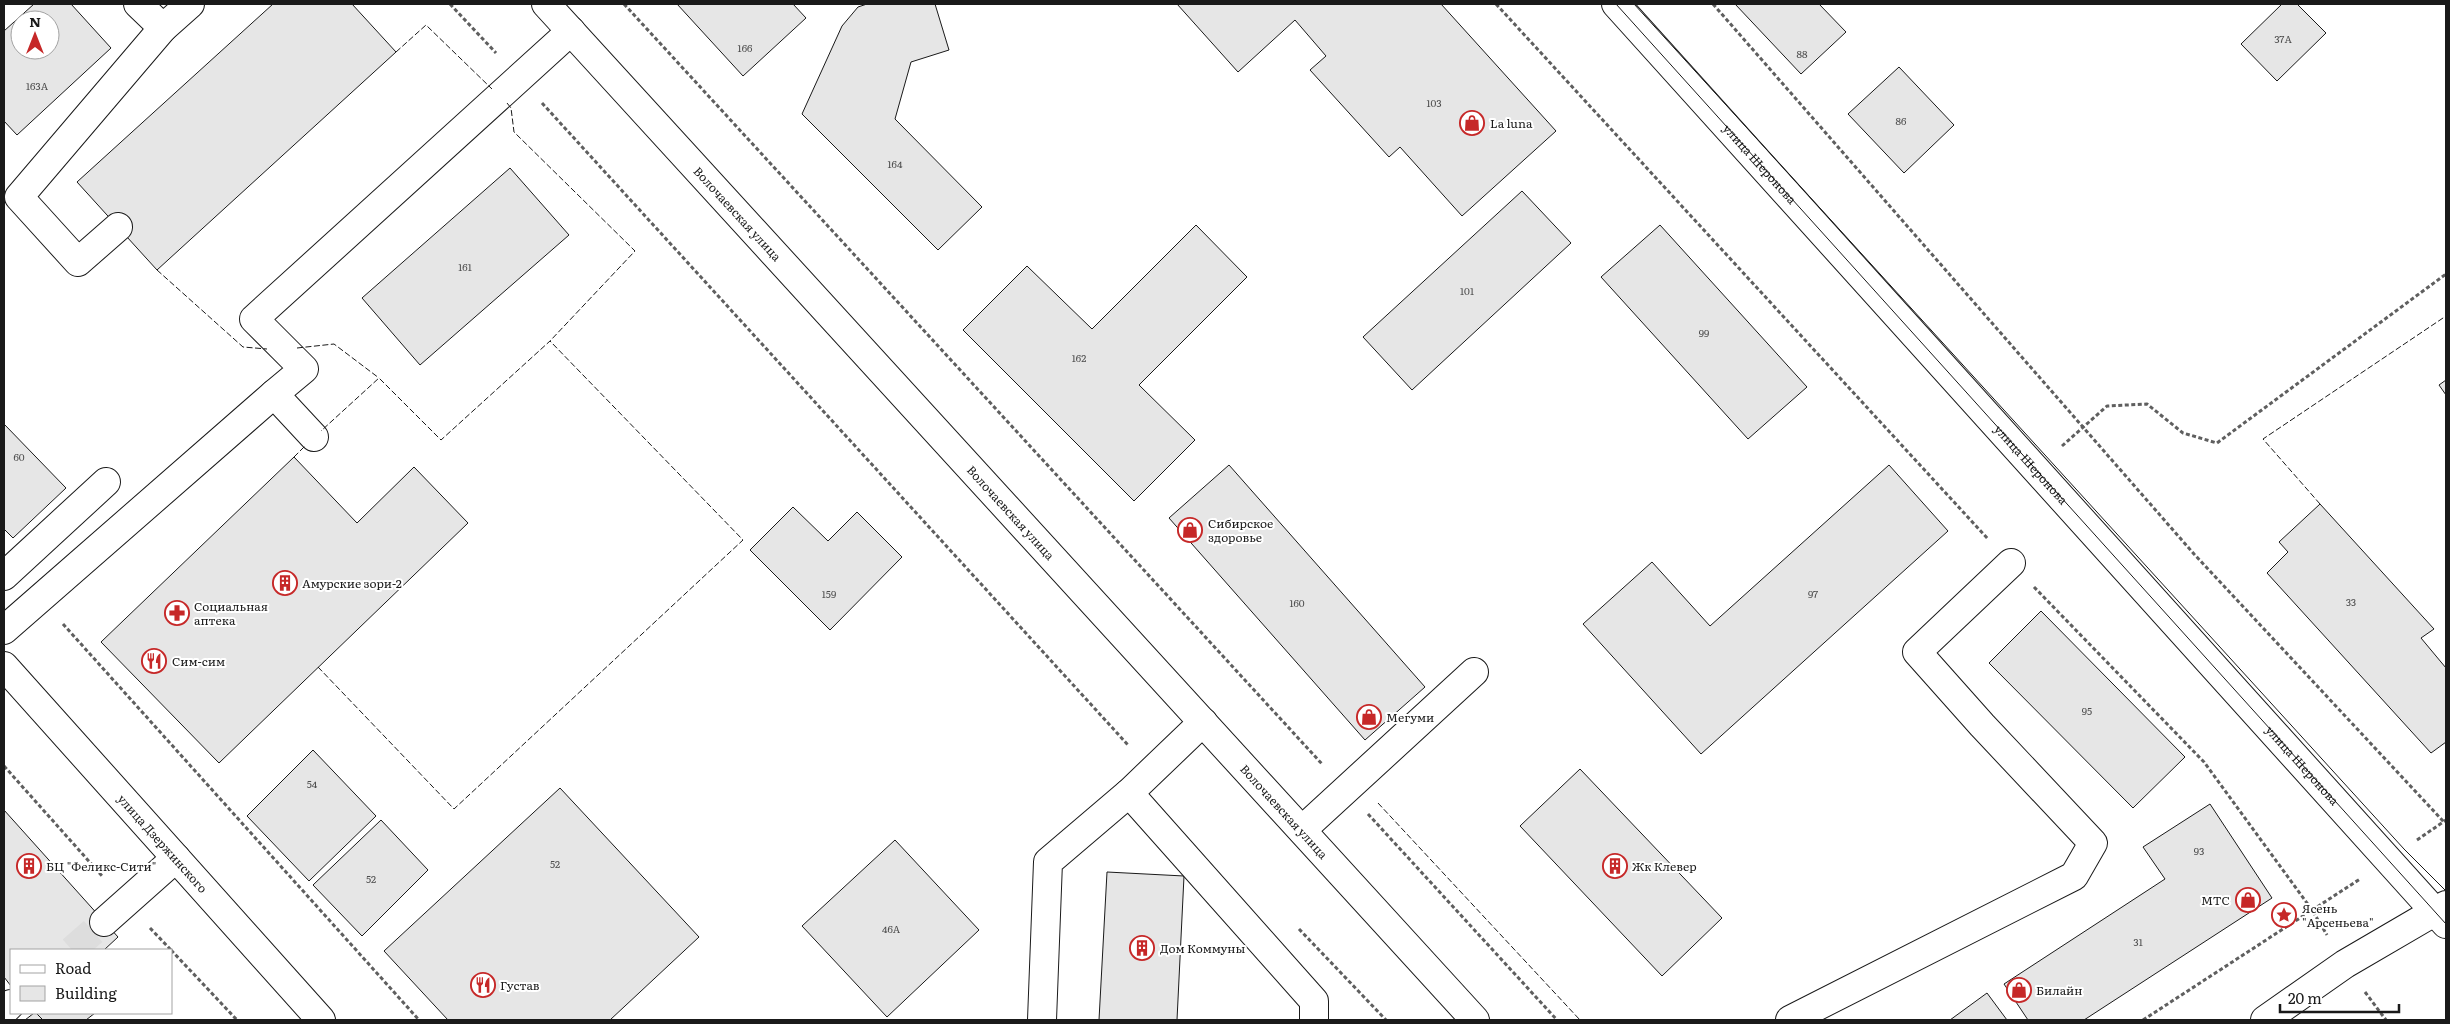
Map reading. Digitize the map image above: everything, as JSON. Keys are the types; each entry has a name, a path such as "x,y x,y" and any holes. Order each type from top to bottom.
{"main road":[{"path":"138,4 163,28"},
{"path":"118,227 78,262 19,196 163,28 190,4"},
{"name":"Волочаевская улица","path":"546,4 1475,1020"},
{"name":"улица Шеронова","path":"1616,4 2388,860 2443,914"},
{"path":"4,630 304,369 254,319 571,31"},
{"path":"274,394 314,437"},
{"path":"4,576 106,482"},
{"path":"1790,1020 2074,876 2093,843 1982,725 1917,652 2011,563"},
{"name":"улица Дзержинского","path":"4,666 321,1020"},
{"path":"1302,830 1474,672"},
{"path":"1042,1020 1048,862 1129,793 1203,722"},
{"path":"1129,793 1314,1000 1314,1020"},
{"path":"104,922 176,858"},
{"path":"2265,1020 2345,964 2443,914"}],"path":[{"path":"450,4 520,78 1152,771"},
{"path":"624,4 1557,1020"},
{"path":"1496,4 2011,563 2204,762 2312,910 2345,964 2386,1020"},
{"path":"1713,4 2194,554 2445,821 2143,1020"},
{"path":"2037,471 2082,426 2107,406 2147,404 2183,432 2217,443 2446,274"},
{"path":"40,598 419,1020"},
{"path":"4,766 125,902 170,949"},
{"path":"1299,928 1386,1020"},
{"path":"172,951 237,1020"}],"building":[{"path":"34,4 71,4 111,48 17,135 4,121 4,31 10,26 10,60 60,60 60,10 27,10"},
{"path":"273,4 352,4 396,52 157,270 77,182"},
{"path":"677,4 793,4 806,18 743,76"},
{"path":"867,4 935,4 949,50 911,62 895,119 982,207 938,250 802,114 842,26 858,7"},
{"path":"1177,4 1441,4 1556,131 1462,216 1400,147 1389,157 1310,70 1326,56 1295,20 1238,72"},
{"path":"1735,4 1819,4 1846,32 1801,74"},
{"path":"2282,4 2297,4 2326,33 2277,81 2241,44"},
{"path":"1899,67 1954,125 1904,173 1848,114"},
{"path":"510,168 569,235 420,365 362,298"},
{"path":"1522,191 1571,243 1412,390 1363,337"},
{"path":"1196,225 1247,277 1139,385 1195,440 1134,501 963,330 1027,266 1092,329"},
{"path":"1660,225 1807,387 1748,439 1601,277"},
{"path":"2446,380 2446,395 2439,385"},
{"path":"4,424 66,488 13,538 4,529"},
{"name":"Амурские зори-2","path":"294,457 357,523 414,467 468,523 219,763 101,642"},
{"path":"1229,465 1425,687 1365,740 1169,518"},
{"path":"1889,465 1948,531 1701,754 1583,624 1652,562 1710,626"},
{"path":"2320,504 2434,629 2421,638 2446,668 2446,742 2431,753 2267,573 2288,552 2279,542"},
{"path":"793,507 828,541 857,512 902,557 830,630 750,550"},
{"path":"2041,611 2185,757 2133,808 1989,663"},
{"path":"313,750 376,816 309,881 247,816"},
{"name":"Жк Клевер","path":"1580,769 1722,918 1662,976 1520,826"},
{"path":"560,788 699,937 610,1020 448,1020 384,951"},
{"path":"2210,804 2272,898 2084,1020 2028,1020 2004,984 2165,879 2143,847"},
{"name":"БЦ \"Феликс-Сити\"","path":"4,810 118,937 105,949 10,949 10,985 4,977"},
{"path":"381,820 428,870 362,936 313,885"},
{"path":"895,840 979,930 887,1017 802,926"},
{"name":"Дом Коммуны","path":"1107,872 1184,876 1177,1020 1099,1020"},
{"path":"1987,993 2007,1020 1950,1020"},
{"path":"33,1014 37,1014 43,1020 25,1020"},
{"path":"37,1014 94,1014 86,1020 43,1020"}],"tunnel":[{"path":"73,949 104,922"}],"tram line":[{"path":"1616,4 2446,924"},
{"path":"1634,4 2404,849 2446,891"}],"fence":[{"path":"396,52 426,25 492,89"},
{"path":"507,103 511,108 514,132 635,251 550,341"},
{"path":"157,270 243,347 267,349"},
{"path":"2320,504 2263,439 2446,316"},
{"path":"318,667 454,809 743,540 550,341 441,440 379,378 321,431"},
{"path":"297,348 334,344 379,378"},
{"path":"294,457 306,445"},
{"path":"1378,803 1580,1020"}],"place":[{"name":"La luna","path":"1472,123"},
{"name":"Сибирское здоровье","path":"1190,530"},
{"name":"Амурские зори-2","path":"285,583"},
{"name":"Социальная аптека","path":"177,613"},
{"name":"Сим-сим","path":"154,661"},
{"name":"Мегуми","path":"1369,717"},
{"name":"БЦ \"Феликс-Сити\"","path":"29,866"},
{"name":"Жк Клевер","path":"1615,866"},
{"name":"МТС","path":"2248,900"},
{"name":"Ясень \"Арсеньева\"","path":"2284,915"},
{"name":"Дом Коммуны","path":"1142,948"},
{"name":"Густав","path":"483,985"},
{"name":"Билайн","path":"2019,990"}]}
